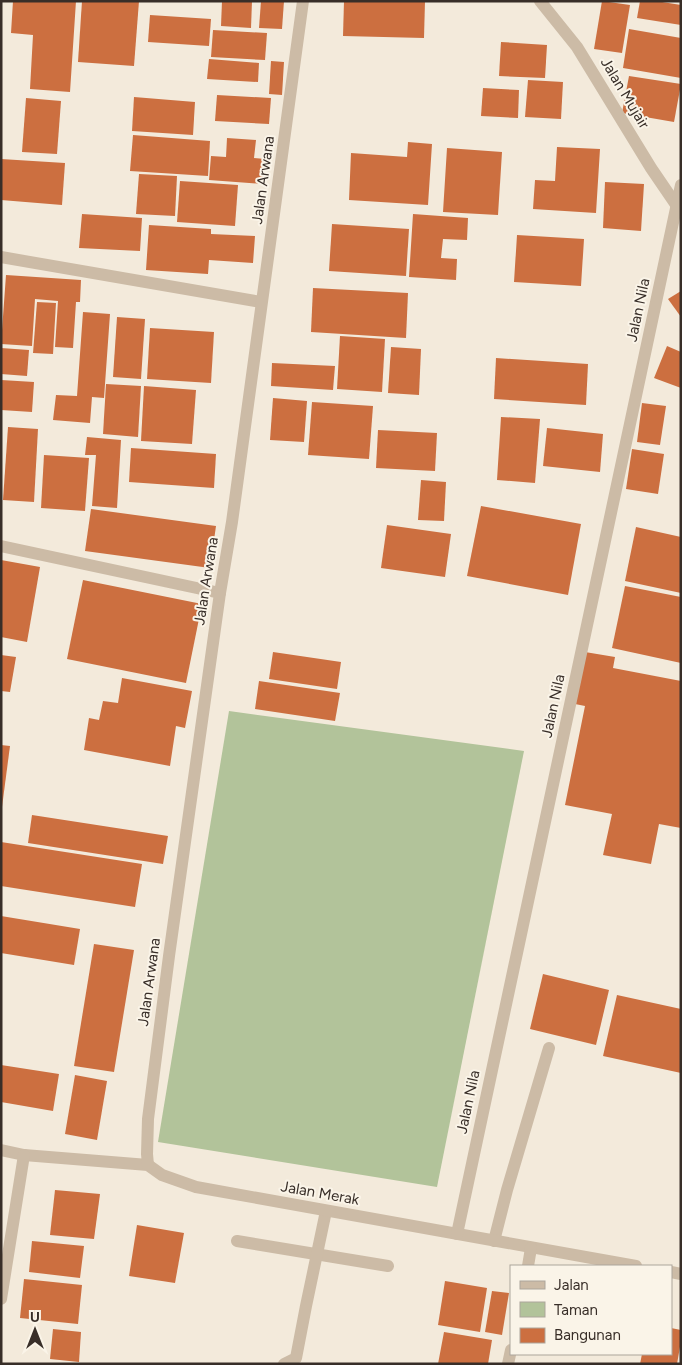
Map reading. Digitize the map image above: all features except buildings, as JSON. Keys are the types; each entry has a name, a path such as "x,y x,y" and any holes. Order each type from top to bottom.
{"street":[{"name":"Jalan Arwana","path":"148,1165 148,1119 169,956 220,593 232,522 299,43 303,1"},
{"name":"Jalan Mujair","path":"540,1 577,47 650,168 679,209"},
{"name":"Jalan Nila","path":"456,1234 679,209 681,185"},
{"path":"1,257 262,302"},
{"path":"1,546 220,593"},
{"path":"494,1241 549,1048"},
{"name":"Jalan Merak","path":"1,1150 24,1155 148,1165 162,1175 196,1187 630,1265"},
{"path":"1,1299 24,1155"},
{"path":"284,1364 301,1361 316,1255 326,1211"},
{"path":"237,1241 388,1266"},
{"path":"528,1265 531,1248"}],"green space":[{"path":"229,711 524,751 437,1187 158,1142"}]}
